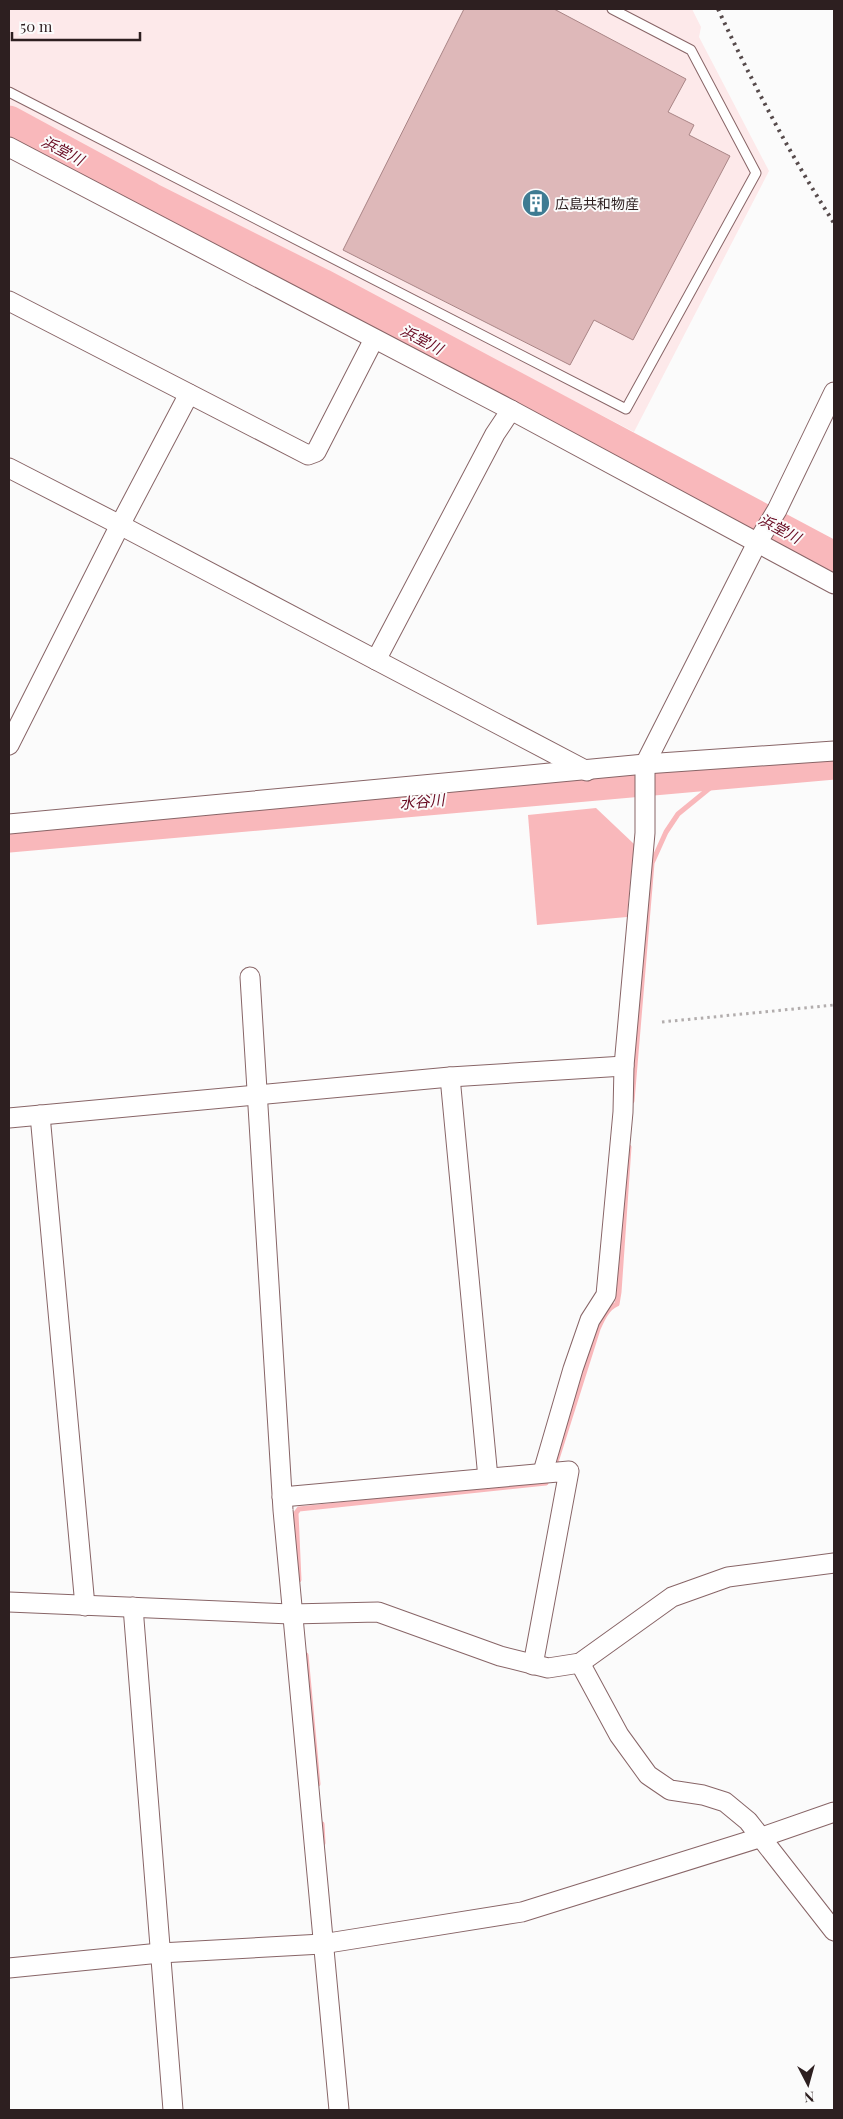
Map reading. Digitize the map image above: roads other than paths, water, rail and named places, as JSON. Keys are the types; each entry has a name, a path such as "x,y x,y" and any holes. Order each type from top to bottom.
{"street":[{"path":"9,147 760,539 834,584"},
{"path":"9,301 308,455 316,452 374,339"},
{"path":"544,1472 573,1369 590,1320 606,1295 623,1112 624,1066 645,834 645,776 834,392"},
{"path":"9,745 120,525 189,394"},
{"path":"376,660 495,434 511,410"},
{"path":"9,468 587,771"},
{"path":"9,824 587,771 645,776 834,751"},
{"path":"250,977 291,1614 339,2110"},
{"path":"9,1118 450,1077 624,1066"},
{"path":"450,1077 488,1478"},
{"path":"40,1115 85,1606"},
{"path":"282,1497 570,1471 533,1665"},
{"path":"9,1602 291,1614 378,1612 500,1656 548,1668 580,1663 672,1597 728,1577 834,1563"},
{"path":"133,1607 173,2110"},
{"path":"580,1663 620,1735 648,1775 670,1790 703,1795 725,1802 748,1821 834,1931"},
{"path":"9,1968 160,1953 322,1944 522,1912 762,1837 834,1812"}],"lane":[{"path":"9,92 626,409 756,173 691,50 612,9"}],"waterway":[{"name":"浜堂川","path":"9,121 151,198 322,284 834,557"},
{"name":"水谷川","path":"9,837 834,764"},
{"path":"632,1101 652,863 666,832 678,814 727,774"},
{"path":"556,1462 598,1329 608,1311 617,1304 629,1147"},
{"path":"299,1580 296,1513 299,1509 546,1483"},
{"path":"306,1655 318,1784"},
{"path":"322,1824 323,1843"}],"railway":[{"path":"718,9 772,118 834,223"}],"place":[{"name":"広島共和物産","path":"536,203"}]}
